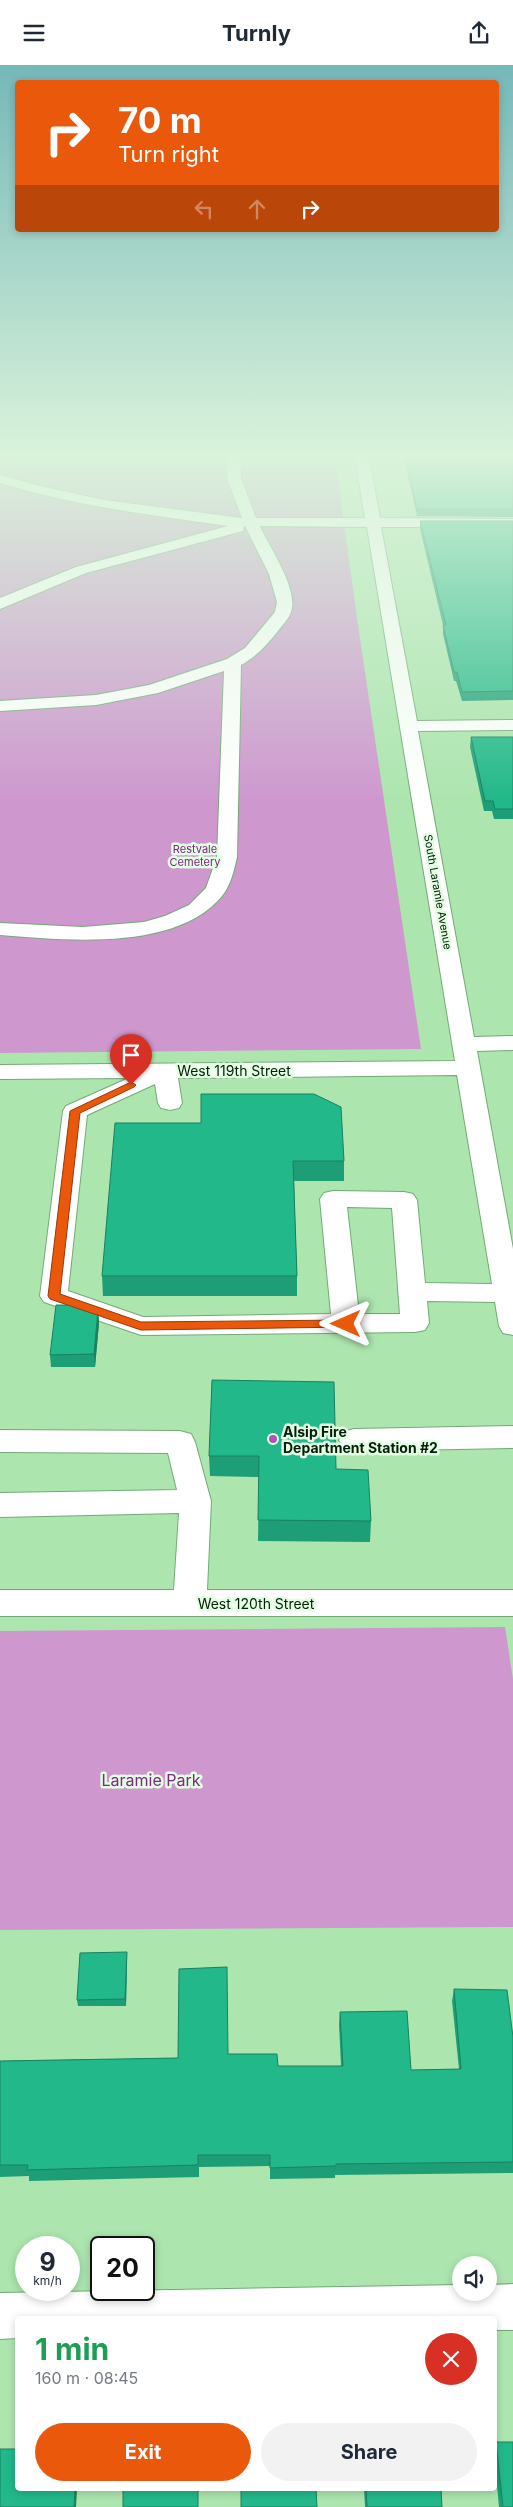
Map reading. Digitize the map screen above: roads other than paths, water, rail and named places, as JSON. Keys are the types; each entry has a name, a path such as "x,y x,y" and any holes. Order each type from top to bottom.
{"street":[{"path":"0,604 76,572"},
{"path":"0,707 65,703 125,694 168,684 232,663 251,652 283,613 285,602 276,572"},
{"name":"South Laramie Avenue","path":"382,572 513,1326"},
{"path":"0,929 63,934 125,931 180,917 199,906 213,893 223,876 227,857 232,663"},
{"path":"409,726 513,725"},
{"path":"464,1044 513,1043"},
{"name":"West 119th Street","path":"0,1072 468,1068"},
{"path":"170,1103 164,1071 75,1111 54,1296 141,1326 346,1324 415,1323 404,1200 333,1199 346,1324"},
{"path":"412,1292 507,1293"},
{"path":"354,1440 513,1437"},
{"path":"0,1441 180,1442 195,1501 190,1603"},
{"path":"0,1505 195,1501"},
{"name":"West 120th Street","path":"0,1603 513,1603"},
{"path":"0,2316 513,2307"}],"place":[{"name":"Alsip Fire Department Station #2","path":"273,1439"}],"park label":[{"name":"Restvale Cemetery","path":"195,855"},
{"name":"Laramie Park","path":"151,1780"}]}
